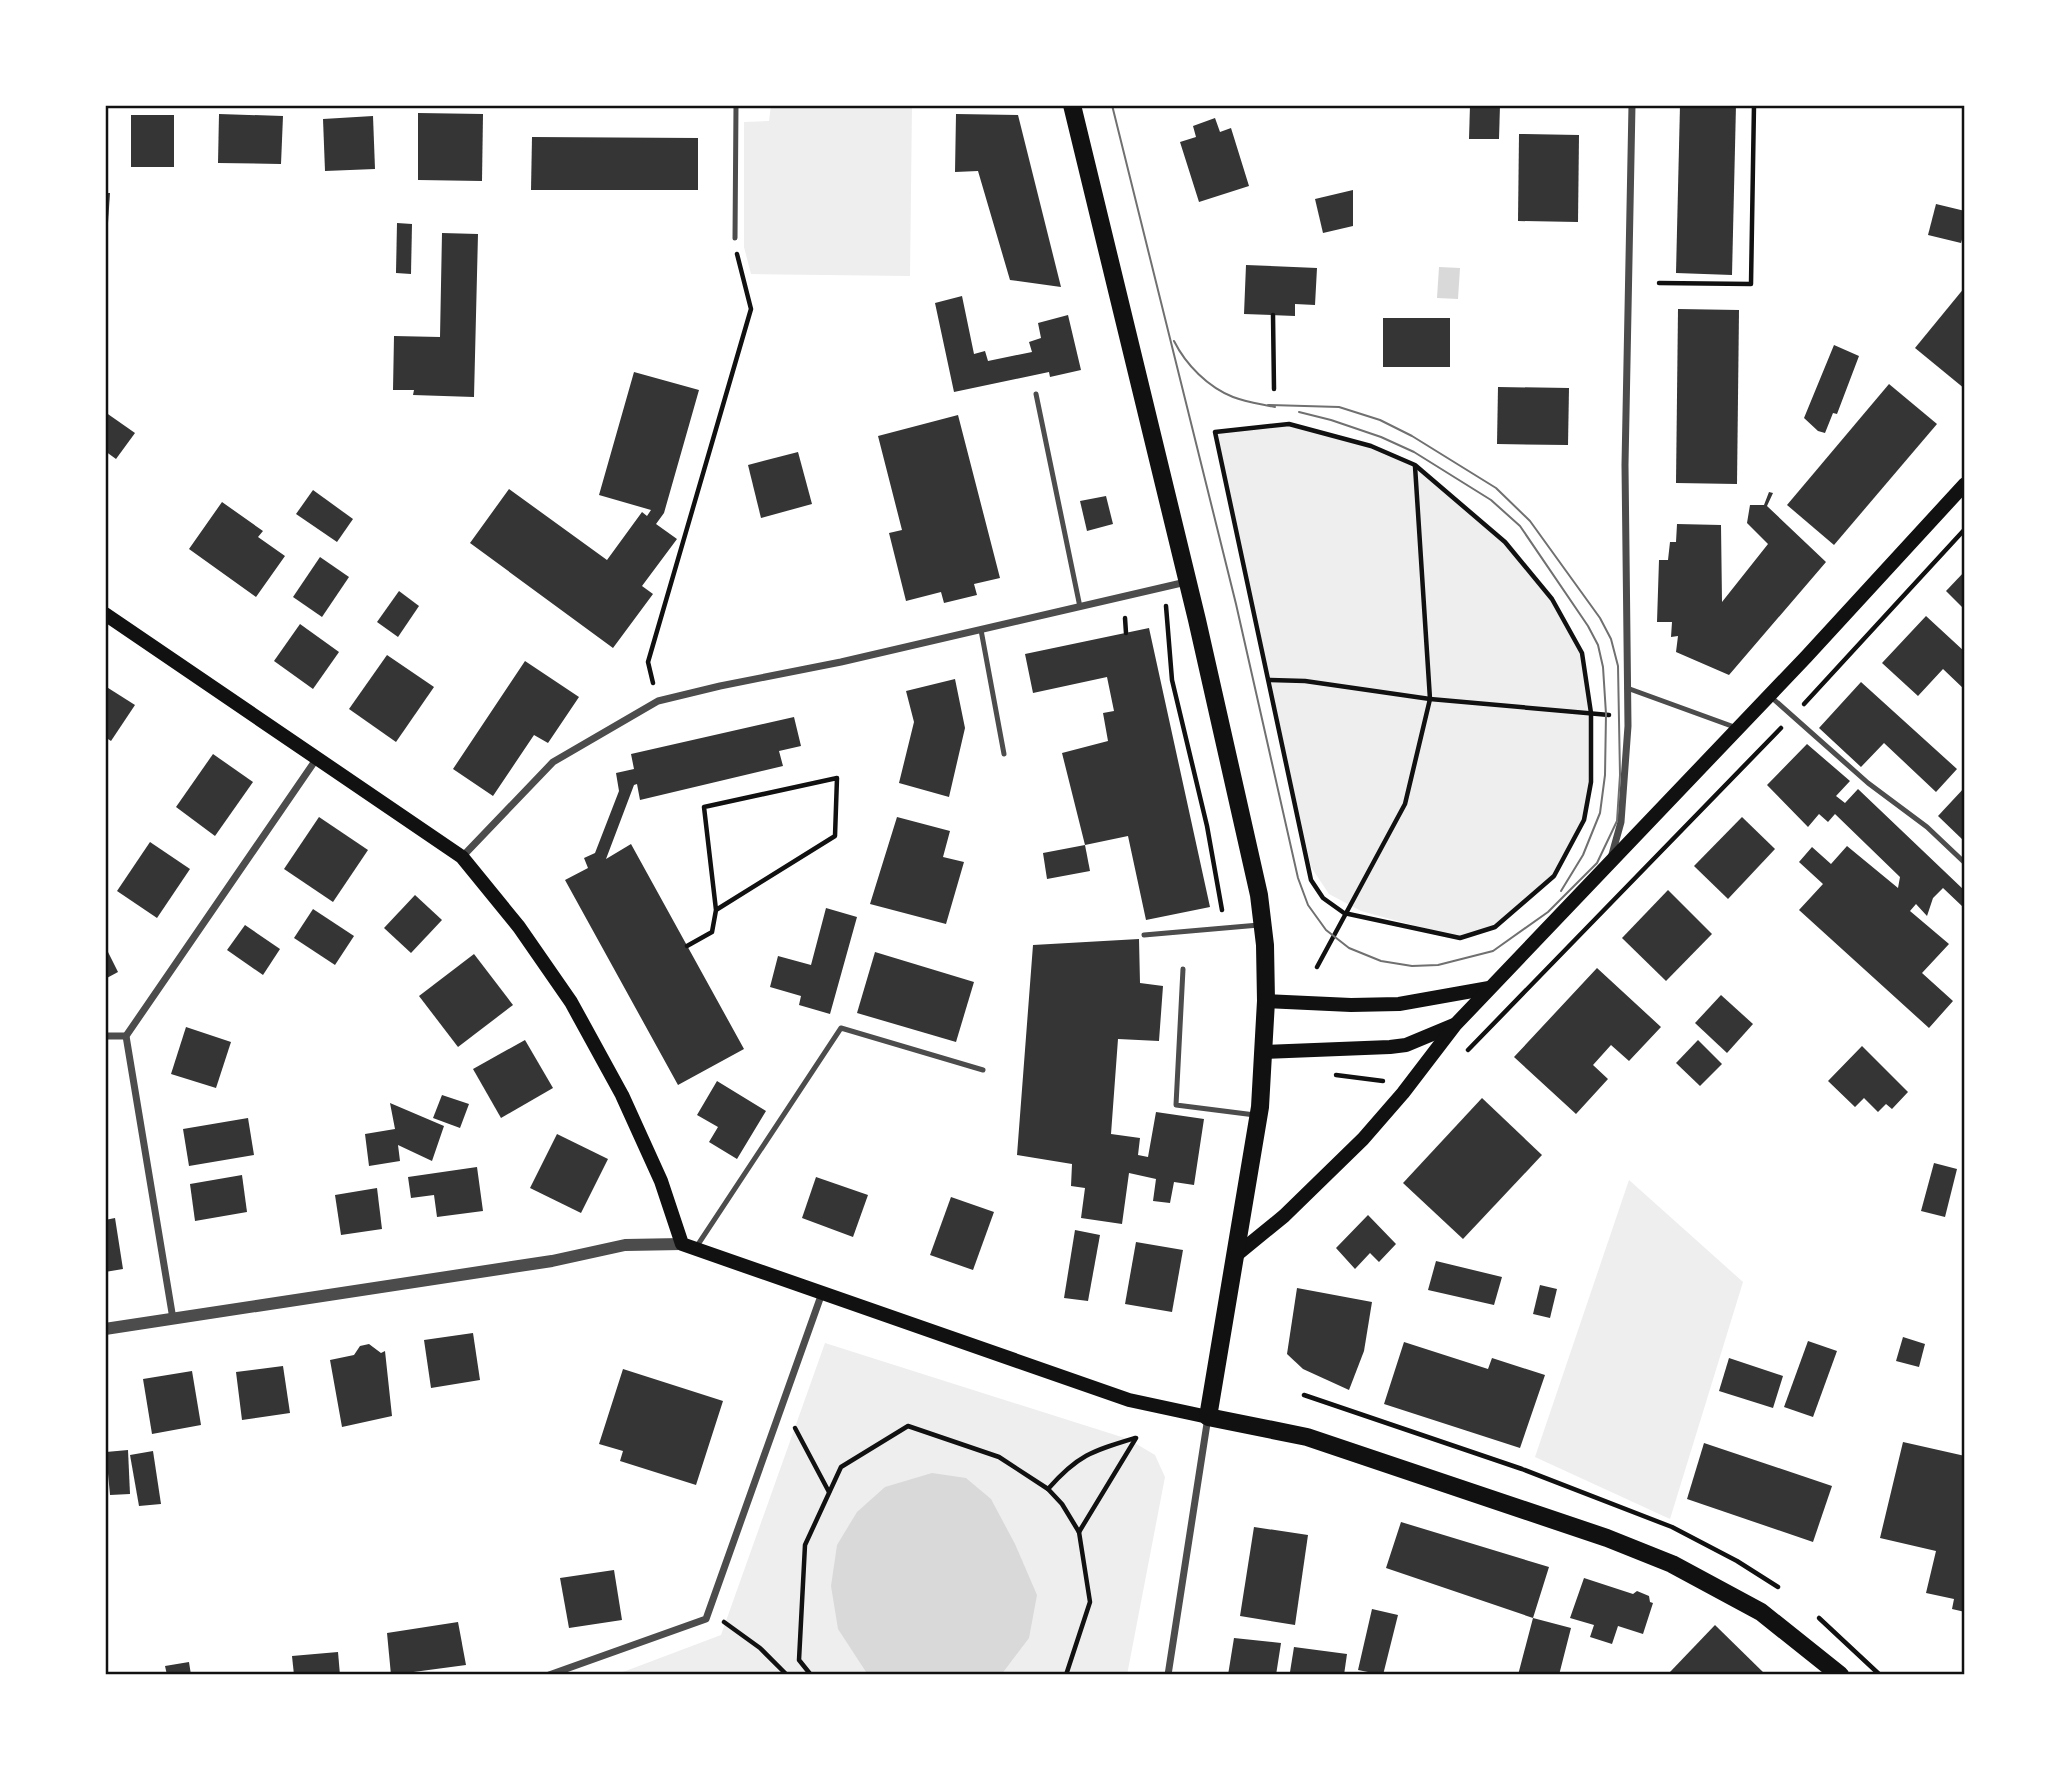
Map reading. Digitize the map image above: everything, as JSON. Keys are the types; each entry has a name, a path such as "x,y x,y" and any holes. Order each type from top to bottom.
{"main road":[{"path":"1072,105 1187,581 1259,895 1265,946 1264,1052 1258,1115 1208,1417"},
{"path":"1235,1256 1284,1216 1363,1139 1455,1025 1489,988 1609,865 1965,484"},
{"path":"105,614 462,857 519,927 570,1002 627,1108 689,1247 1129,1400 1307,1437 1607,1538 1672,1564 1761,1612 1840,1675"},
{"path":"1266,1001 1352,1005 1399,1003 1489,988"},
{"path":"1264,1052 1398,1046 1455,1025"}],"street":[{"path":"1609,865 1621,822 1628,715 1625,465 1632,105"},
{"path":"462,857 553,762 658,701 981,631 1187,581"},
{"path":"173,1319 126,1036 317,758"},
{"path":"105,1036 126,1036"},
{"path":"105,1329 552,1261 625,1245 689,1247"},
{"path":"549,1675 706,1619 822,1293"},
{"path":"1168,1675 1208,1417"}],"lane":[{"path":"735,238 736,105"},
{"path":"1036,394 1080,607"},
{"path":"981,631 1004,754"},
{"path":"1628,688 1737,728"},
{"path":"1768,695 1868,783 1927,827 1965,863"},
{"path":"1144,935 1262,924"},
{"path":"1183,969 1177,1105 1258,1115"},
{"path":"689,1247 841,1028 983,1070"}],"path":[{"path":"1659,284 1751,284 1754,105"},
{"path":"658,701 648,662 751,309 735,238"},
{"path":"1273,315 1274,390"},
{"path":"1289,424 1371,446 1415,465 1505,542 1552,599 1582,653 1591,713 1591,782 1584,820 1554,876 1495,927 1460,938 1345,913 1323,898 1311,880 1269,680 1215,432 1289,424"},
{"path":"1317,967 1405,804 1430,699 1415,465"},
{"path":"1474,1044 1793,716 1965,529"},
{"path":"1166,604 1172,680 1207,826 1224,928"},
{"path":"1125,618 1126,633"},
{"path":"1269,680 1304,681 1430,699 1628,715"},
{"path":"687,946 712,932 716,910 704,807 837,778 835,836 716,910"},
{"path":"1334,1067 1335,1074 1385,1081"},
{"path":"1304,1395 1522,1469 1672,1527 1779,1587"},
{"path":"793,1424 830,1492"},
{"path":"811,1675 799,1660 805,1545 841,1467 908,1426 999,1457 1048,1489 1062,1504 1079,1532 1090,1602 1066,1675"},
{"path":"1048,1489 1069,1465 1092,1450 1136,1438 1079,1532"},
{"path":"1819,1618 1880,1675"},
{"path":"721,1619 760,1648 787,1675"}],"shaded area":[{"path":"771,105 912,105 910,276 751,274 744,247 744,122 769,121"},
{"path":"1439,267 1460,268 1458,299 1437,298"},
{"path":"1289,424 1371,446 1425,473 1505,542 1552,599 1582,653 1590,719 1591,782 1584,820 1554,876 1495,927 1460,938 1361,911 1329,894 1311,867 1215,432"},
{"path":"1629,1180 1743,1282 1670,1519 1535,1457"},
{"path":"825,1343 1128,1439 1155,1455 1165,1477 1127,1675 615,1675 721,1635"},
{"path":"932,1473 966,1478 991,1499 1015,1544 1037,1595 1029,1638 1001,1675 868,1675 838,1629 831,1586 837,1545 857,1512 885,1487"}],"building":[{"path":"1470,105 1500,105 1499,139 1469,139"},
{"path":"1680,105 1736,105 1732,275 1676,273"},
{"path":"418,113 483,114 482,181 418,180"},
{"path":"219,114 283,116 281,164 218,163"},
{"path":"956,114 1018,115 1061,287 1010,280 978,171 955,172"},
{"path":"131,115 174,115 174,167 131,167"},
{"path":"373,116 375,169 325,171 323,119"},
{"path":"1215,118 1220,132 1231,128 1249,186 1199,202 1180,142 1196,137 1193,126"},
{"path":"1519,134 1579,135 1578,222 1518,221"},
{"path":"532,137 698,138 698,190 531,190"},
{"path":"1353,190 1353,226 1323,233 1315,199"},
{"path":"105,193 110,193 108,223 105,223"},
{"path":"1936,204 1965,211 1965,229 1961,243 1928,235"},
{"path":"397,223 412,224 411,274 396,273"},
{"path":"442,233 478,234 474,397 413,395 414,390 393,390 394,336 440,337"},
{"path":"1246,265 1317,268 1315,305 1295,304 1295,316 1244,314"},
{"path":"1965,287 1965,389 1915,348"},
{"path":"962,296 974,354 985,351 988,361 1032,352 1029,342 1041,338 1038,323 1068,315 1081,370 1050,377 1049,372 954,392 935,303"},
{"path":"1678,309 1739,310 1737,484 1676,483"},
{"path":"1383,318 1450,318 1450,367 1383,367"},
{"path":"1834,345 1859,356 1837,414 1833,413 1825,433 1818,431 1804,418"},
{"path":"634,372 699,390 664,513 656,524 677,539 642,586 653,594 613,648 470,543 509,489 607,560 642,512 647,516 651,510 599,495"},
{"path":"1889,384 1937,424 1834,545 1787,505"},
{"path":"1498,387 1569,388 1568,445 1497,444"},
{"path":"105,412 135,433 116,459 105,451"},
{"path":"958,415 1000,578 974,584 977,595 944,603 941,592 906,601 889,533 902,530 878,436"},
{"path":"798,452 812,504 761,518 748,465"},
{"path":"313,490 353,519 337,542 296,514"},
{"path":"1769,492 1773,493 1767,506 1826,562 1729,675 1676,652 1678,636 1671,637 1672,622 1657,622 1659,560 1668,560 1670,542 1676,542 1677,524 1721,525 1722,602 1768,544 1747,523 1750,505 1764,505"},
{"path":"1106,496 1113,524 1087,531 1080,501"},
{"path":"222,502 263,531 258,537 285,556 256,597 189,549"},
{"path":"320,557 349,577 322,617 293,597"},
{"path":"1965,571 1965,610 1946,591"},
{"path":"399,591 419,606 398,637 377,622"},
{"path":"1926,616 1965,652 1965,690 1943,669 1918,696 1882,663"},
{"path":"300,624 339,652 313,689 274,661"},
{"path":"1149,628 1210,907 1146,920 1128,836 1085,845 1062,753 1108,741 1103,713 1114,711 1107,677 1033,693 1025,654"},
{"path":"387,655 434,687 396,742 349,709"},
{"path":"525,661 579,697 548,743 534,735 493,796 453,769"},
{"path":"955,679 965,728 949,797 899,783 914,722 906,691"},
{"path":"1861,682 1957,769 1936,792 1884,743 1861,767 1819,728"},
{"path":"105,686 135,705 111,741 105,737"},
{"path":"794,717 801,746 779,751 783,766 640,800 637,784 634,785 606,859 631,844 744,1049 678,1085 565,880 588,868 584,858 595,853 619,791 616,773 634,769 631,754"},
{"path":"1807,744 1850,781 1836,796 1845,803 1858,789 1965,891 1963,907 1943,888 1933,898 1927,916 1916,904 1910,911 1949,944 1922,973 1953,1001 1929,1028 1799,910 1823,884 1799,862 1812,847 1831,864 1847,846 1898,888 1900,877 1835,814 1828,822 1819,814 1808,827 1767,785"},
{"path":"213,754 253,782 215,836 176,807"},
{"path":"1965,787 1965,842 1938,816"},
{"path":"319,817 368,850 333,902 284,869"},
{"path":"897,817 950,831 943,857 964,862 946,924 870,904"},
{"path":"1742,817 1775,849 1728,899 1694,866"},
{"path":"150,842 190,869 157,918 117,891"},
{"path":"1085,845 1090,871 1047,879 1043,853"},
{"path":"1668,890 1712,934 1666,981 1622,938"},
{"path":"415,895 442,920 411,953 384,928"},
{"path":"826,908 857,917 830,1014 799,1005 801,996 770,987 778,956 811,965"},
{"path":"313,909 354,936 335,965 294,938"},
{"path":"245,925 280,949 263,975 227,950"},
{"path":"1139,939 1140,983 1163,986 1159,1041 1118,1039 1111,1134 1140,1138 1138,1155 1148,1157 1156,1112 1204,1119 1194,1185 1174,1182 1170,1203 1153,1201 1156,1179 1129,1173 1122,1224 1081,1218 1085,1188 1071,1186 1072,1164 1017,1155 1033,945"},
{"path":"105,946 118,972 105,979"},
{"path":"875,952 974,982 956,1042 857,1013"},
{"path":"474,954 513,1005 458,1047 419,996"},
{"path":"1597,968 1661,1027 1629,1061 1611,1045 1593,1065 1608,1079 1576,1114 1514,1057"},
{"path":"1721,995 1753,1024 1727,1053 1695,1023"},
{"path":"186,1027 231,1042 216,1088 171,1074"},
{"path":"525,1040 553,1088 501,1118 473,1069"},
{"path":"1698,1040 1722,1064 1700,1086 1676,1063"},
{"path":"1862,1046 1908,1092 1892,1109 1886,1104 1878,1112 1864,1098 1855,1107 1828,1081"},
{"path":"717,1081 766,1111 737,1159 709,1142 718,1127 697,1115"},
{"path":"442,1095 469,1104 460,1128 433,1118"},
{"path":"1482,1098 1542,1155 1463,1239 1403,1183"},
{"path":"390,1103 444,1126 432,1161 398,1145 400,1161 369,1166 365,1134 395,1129"},
{"path":"248,1118 254,1155 189,1166 183,1129"},
{"path":"557,1134 608,1159 581,1213 530,1188"},
{"path":"1934,1163 1957,1169 1945,1217 1921,1211"},
{"path":"477,1167 483,1211 437,1217 434,1195 411,1198 408,1177"},
{"path":"242,1175 247,1212 195,1221 190,1184"},
{"path":"816,1177 868,1195 853,1237 802,1218"},
{"path":"377,1188 382,1229 341,1235 335,1195"},
{"path":"951,1197 994,1212 973,1270 930,1255"},
{"path":"1368,1215 1396,1244 1379,1262 1370,1253 1355,1269 1336,1248"},
{"path":"115,1218 123,1269 105,1272 105,1220"},
{"path":"1075,1230 1100,1235 1088,1301 1064,1298"},
{"path":"1136,1242 1183,1250 1172,1312 1125,1304"},
{"path":"1436,1261 1502,1277 1494,1305 1428,1290"},
{"path":"1540,1285 1557,1289 1550,1318 1533,1314"},
{"path":"1297,1288 1372,1302 1364,1351 1349,1390 1303,1369 1287,1354"},
{"path":"473,1333 480,1380 431,1388 424,1340"},
{"path":"1903,1337 1925,1344 1919,1367 1896,1361"},
{"path":"1808,1341 1837,1351 1813,1417 1784,1407"},
{"path":"1404,1342 1488,1369 1492,1358 1545,1375 1520,1448 1384,1404"},
{"path":"369,1344 381,1353 385,1351 392,1416 342,1427 330,1360 354,1355 360,1346"},
{"path":"1729,1358 1783,1376 1773,1408 1719,1391"},
{"path":"283,1366 290,1413 242,1420 236,1372"},
{"path":"623,1369 723,1401 696,1485 620,1461 623,1451 599,1444"},
{"path":"192,1371 201,1425 152,1434 143,1379"},
{"path":"1903,1442 1965,1456 1965,1612 1952,1609 1954,1599 1926,1593 1936,1551 1880,1538"},
{"path":"1704,1443 1832,1486 1813,1542 1687,1499"},
{"path":"128,1450 130,1494 110,1495 106,1452"},
{"path":"153,1451 161,1504 139,1506 130,1455"},
{"path":"1401,1522 1549,1567 1533,1618 1386,1568"},
{"path":"1254,1527 1308,1535 1295,1625 1240,1616"},
{"path":"614,1570 622,1620 569,1628 560,1578"},
{"path":"1584,1578 1633,1594 1637,1591 1649,1596 1650,1602 1653,1603 1643,1634 1618,1626 1612,1644 1590,1637 1594,1625 1570,1618"},
{"path":"1372,1609 1398,1615 1383,1675 1358,1670"},
{"path":"1533,1618 1571,1628 1559,1675 1518,1675"},
{"path":"458,1622 466,1665 391,1675 387,1633"},
{"path":"1715,1625 1766,1675 1673,1675 1670,1672"},
{"path":"1234,1638 1281,1643 1276,1675 1228,1675"},
{"path":"1294,1647 1347,1654 1344,1675 1290,1672"},
{"path":"338,1652 340,1675 294,1675 292,1656"},
{"path":"189,1662 191,1675 167,1675 165,1666"}],"tram line":[{"path":"1112,105 1236,604 1298,878 1308,905 1326,930 1349,948 1381,961 1412,966 1438,965 1493,951 1548,912 1597,863 1617,821 1620,775 1618,666 1611,639 1600,618 1530,521 1496,488 1412,436 1380,420 1339,407 1268,405"},
{"path":"1174,341 1191,367 1224,393 1248,402 1275,407"},
{"path":"1299,412 1381,437 1414,452 1491,500 1520,526 1588,626 1598,645 1603,667 1606,714 1605,775 1600,813 1583,855 1561,891"}]}
